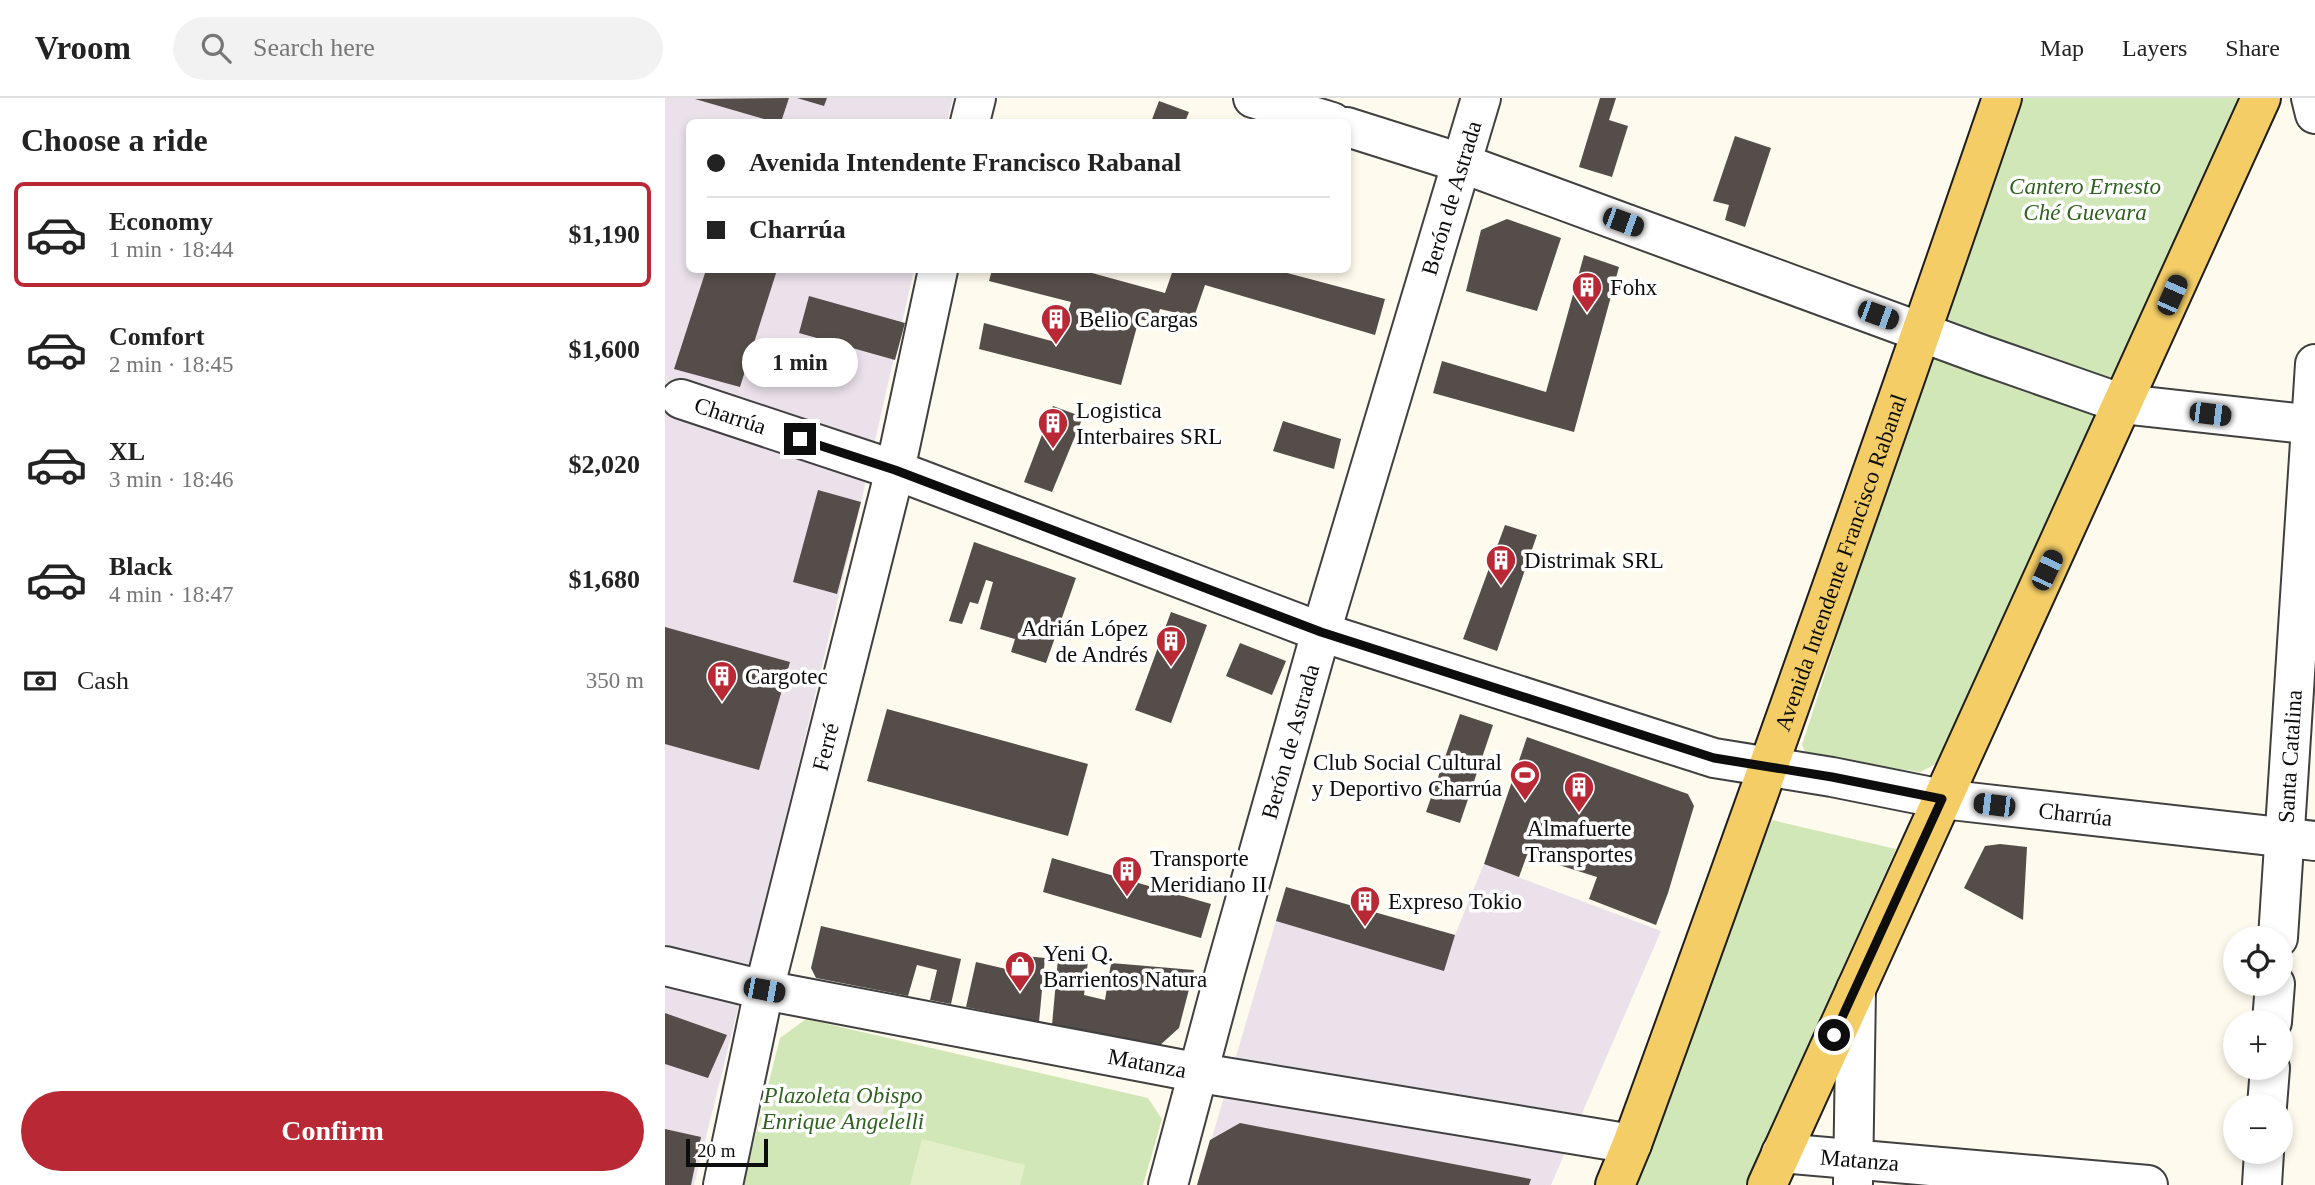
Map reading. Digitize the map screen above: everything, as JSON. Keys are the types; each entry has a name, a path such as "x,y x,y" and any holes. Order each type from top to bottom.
{"main road":[{"name":"Avenida Intendente Francisco Rabanal","path":"1615,1185 1769,768 2002,98"},
{"path":"1774,1169 2261,98"}],"street":[{"path":"972,119 976,98"},
{"path":"1253,98 1322,119"},
{"name":"Berón de Astrada","path":"1168,1185 1321,632 1481,98"},
{"path":"2311,98 2315,114"},
{"path":"1351,128 1461,163 2123,404 2313,425"},
{"name":"Ferré","path":"723,1185 764,990 895,470 937,273"},
{"name":"Santa Catalina","path":"2281,926 2300,840 2315,364"},
{"name":"Charrúa","path":"681,399 895,470 1321,632 1714,758 1832,777 1942,799 2300,840"},
{"name":"Matanza","path":"665,966 764,990 1200,1073 1632,1144"},
{"path":"1854,1172 1856,989"},
{"path":"2262,1185 2263,1164"},
{"name":"Matanza","path":"1774,1169 2148,1185"}],"shaded area":[{"path":"665,98 953,98 948,119 686,119 686,273 913,273 796,775 694,1185 665,1185"},
{"path":"1484,864 1661,931 1551,1185 1198,1185 1286,887 1455,935"},
{"path":"853,1097 885,1105 876,1136 845,1128"}],"green space":[{"name":"Cantero Ernesto Ché Guevara","path":"2016,98 2240,98 1936,764 1920,772 1807,756 1802,745 1936,330"},
{"path":"1772,820 1896,849 1745,1185 1629,1185"},
{"name":"Plazoleta Obispo Enrique Angelelli","path":"806,1019 1148,1098 1162,1119 1143,1185 743,1185 780,1038"},
{"path":"922,1139 1025,1165 1020,1185 910,1185"}],"building":[{"path":"789,98 782,119 764,119 695,99"},
{"path":"797,98 827,98 824,106"},
{"path":"1600,98 1616,98 1609,120 1628,126 1612,177 1579,167"},
{"path":"1159,101 1189,112 1186,119 1152,119"},
{"path":"1735,136 1771,148 1745,227 1725,220 1729,205 1713,201"},
{"path":"1507,219 1561,238 1537,311 1466,291 1481,230"},
{"name":"Fohx","path":"1584,255 1619,267 1574,432 1433,393 1442,361 1546,392"},
{"path":"705,273 776,273 740,387 674,369"},
{"path":"991,273 1092,273 1165,293 1172,273 1287,273 1385,299 1375,335 1205,285 1194,317 1160,309 1155,323 1139,319 1121,385 979,349 984,323 1059,343 1071,302 989,281"},
{"path":"809,296 905,323 895,360 799,333"},
{"name":"Logistica Interbaires SRL","path":"1053,406 1083,417 1052,492 1024,482"},
{"path":"1283,421 1341,439 1334,469 1273,451"},
{"path":"818,490 861,502 837,594 793,582"},
{"name":"Distrimak SRL","path":"1505,525 1537,535 1497,651 1463,639"},
{"path":"974,542 1076,578 1046,663 1011,652 1015,639 980,629 993,582 986,580 978,604 970,602 962,624 949,621"},
{"name":"Adrián López de Andrés","path":"1171,612 1207,625 1171,723 1135,710"},
{"name":"Cargotec","path":"665,627 790,662 759,770 665,744"},
{"path":"1240,643 1286,661 1272,695 1226,676"},
{"path":"887,709 1088,764 1068,836 867,781"},
{"path":"1460,714 1493,725 1460,823 1426,812"},
{"path":"1527,737 1688,794 1694,806 1656,925 1589,899 1597,877 1527,855 1519,877 1484,864"},
{"path":"2000,844 2027,847 2023,920 1964,888 1985,846"},
{"name":"Transporte Meridiano II","path":"1052,858 1211,904 1201,938 1043,892"},
{"name":"Expreso Tokio","path":"1286,887 1455,935 1444,971 1276,921"},
{"path":"821,926 961,959 951,1004 930,1000 937,970 917,965 908,996 816,978 811,968"},
{"path":"1025,956 1045,958 1039,1022 966,1007 976,962 1019,972"},
{"path":"1058,959 1088,961 1084,995 1105,1000 1111,963 1194,970 1179,1028 1159,1046 1052,1025"},
{"path":"665,1013 727,1035 708,1078 665,1064"},
{"path":"1240,1123 1531,1179 1529,1185 1197,1185 1210,1140"},
{"path":"665,1129 701,1137 691,1185 665,1185"}],"place":[{"name":"Fohx","path":"1587,314"},
{"name":"Belio Cargas","path":"1056,346"},
{"name":"Logistica Interbaires SRL","path":"1053,450"},
{"name":"Distrimak SRL","path":"1501,587"},
{"name":"Adrián López de Andrés","path":"1171,668"},
{"name":"Cargotec","path":"722,703"},
{"name":"Club Social Cultural y Deportivo Charrúa","path":"1525,802"},
{"name":"Almafuerte Transportes","path":"1579,814"},
{"name":"Transporte Meridiano II","path":"1127,898"},
{"name":"Expreso Tokio","path":"1365,928"},
{"name":"Yeni Q. Barrientos Natura","path":"1020,993"}],"route":[{"path":"800,439 895,470 1321,632 1714,758 1832,777 1942,799 1834,1035"}]}
